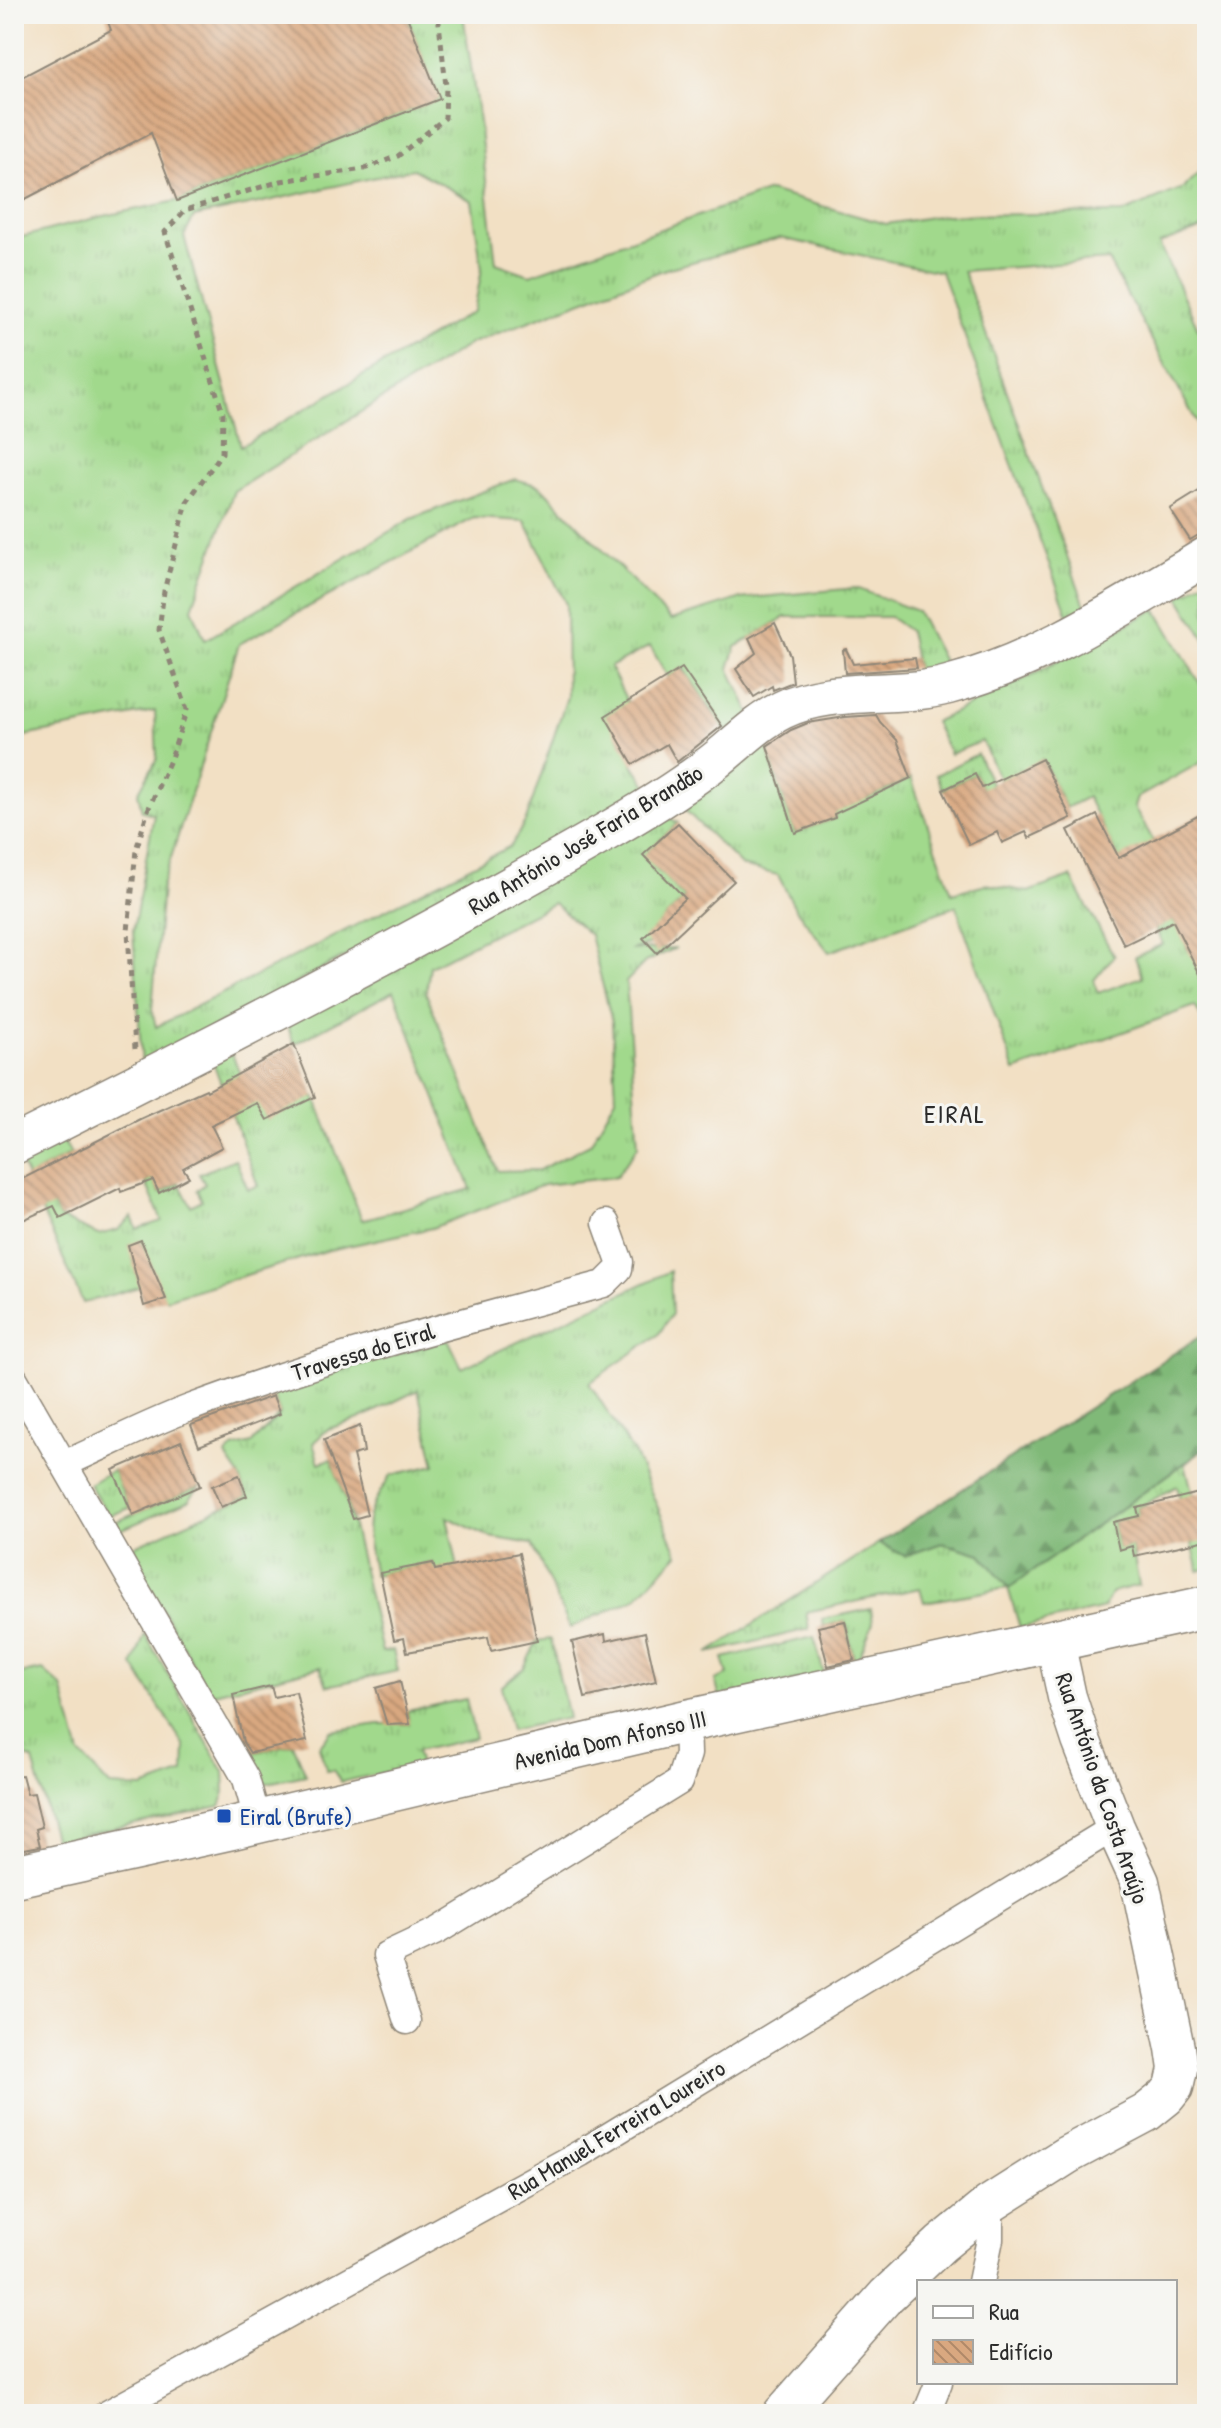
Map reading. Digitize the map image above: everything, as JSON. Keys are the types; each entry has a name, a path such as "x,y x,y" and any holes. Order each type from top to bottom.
{"main road":[{"name":"Avenida Dom Afonso III","path":"14,1876 687,1721 1207,1607"}],"street":[{"name":"Rua António José Faria Brandão","path":"14,1145 505,890 610,830 692,778 767,719 785,709 806,701 842,695 897,693 945,686 995,670 1046,649 1207,556"},
{"name":"Travessa do Eiral","path":"64,1464 185,1410 267,1381 446,1325 604,1284 619,1269 620,1262 606,1223"},
{"path":"14,1378 246,1779 258,1822"},
{"name":"Rua António da Costa Araújo","path":"782,2414 886,2296 941,2244 990,2204 1067,2155 1146,2113 1174,2087 1178,2069 1175,2048 1140,1882 1115,1827 1067,1697 1055,1642"},
{"path":"407,2021 386,1955 439,1930 679,1782 688,1754 687,1721"},
{"name":"Rua Manuel Ferreira Loureiro","path":"107,2414 581,2153 1115,1827"},
{"path":"981,2280 990,2239 990,2204"},
{"path":"926,2414 938,2384"}],"path":[{"path":"142,1080 136,1068 128,931 136,850 187,709 159,630 164,591 187,502 222,453 223,413 165,232 185,210 281,181 364,169 398,156 445,118 446,86 438,14"}],"green space":[{"path":"406,14 463,14 496,263 530,275 769,191 886,224 944,215 1123,213 1183,188 1207,164 1207,225 1159,244 1207,348 1207,427 1201,430 1108,260 963,271 1086,608 1069,618 941,272 780,238 666,269 472,343 234,491 192,608 205,640 411,519 515,479 540,486 671,620 739,599 856,588 917,611 947,669 919,679 909,631 890,617 785,617 736,647 729,668 753,719 729,736 683,668 668,677 650,646 610,667 628,703 633,764 652,793 142,1065 133,931 154,814 142,811 138,793 157,759 155,711 14,738 14,239 177,201 439,99","holes":["413,169 472,201 482,269 474,311 241,446 184,236 194,217","474,518 525,521 566,604 567,697 526,820 511,846 156,1027 152,1010 162,886 239,644"]},
{"path":"1207,580 1207,642 1179,597"},
{"path":"1156,609 1207,695 1207,759 1137,798 1134,807 1153,840 1207,986 1207,1028 1195,1006 1015,1071 956,906 829,952 795,908 778,875 742,866 677,802 765,740 795,833 835,818 831,806 868,798 911,778 952,893 986,884 1028,892 1071,877 1114,956 1094,980 1098,993 1142,977 1135,957 1163,944 1087,797 1066,808 1042,759 1008,799 982,741 950,754 934,722 1026,678"},
{"path":"977,754 1000,802 990,806 975,774 943,790 936,775"},
{"path":"660,812 678,823 644,855 685,898 660,923 673,938 630,950 676,948 645,962 626,982 638,1146 616,1177 543,1185 432,1228 329,1250 166,1299 139,1287 83,1303 18,1157 60,1135 71,1154 37,1172 60,1218 98,1235 118,1230 132,1217 137,1229 162,1221 146,1183 153,1179 160,1193 179,1183 191,1206 202,1200 197,1190 205,1184 199,1174 235,1159 248,1189 258,1186 211,1056 229,1047 240,1073 315,1097 362,1220 471,1189 394,991 294,1044 285,1018","holes":["554,903 590,935 612,1022 616,1098 590,1144 539,1170 498,1171 426,993 430,966"]},
{"path":"670,1271 672,1314 658,1335 589,1383 635,1455 678,1554 636,1598 570,1628 532,1544 490,1537 447,1517 460,1577 437,1583 433,1563 374,1575 367,1532 375,1502 391,1475 435,1465 418,1390 359,1419 328,1429 313,1443 319,1463 331,1459 348,1505 382,1652 393,1650 398,1671 327,1686 320,1667 210,1694 128,1549 247,1496 239,1475 226,1456 233,1448 252,1443 280,1414 271,1391 448,1339 462,1368"},
{"path":"1207,1332 1207,1447 1009,1588 981,1554 942,1543 905,1556 879,1543"},
{"path":"1185,1463 1207,1553 1207,1568 1199,1571 1177,1486 1138,1508 1139,1516 1113,1522 1119,1549 1132,1546 1139,1585 1112,1592 1104,1608 1020,1628 1008,1588 924,1602 920,1588 806,1612 809,1629 708,1653 879,1543 905,1556 942,1543 982,1554 1009,1588"},
{"path":"113,1470 130,1508 109,1516 89,1484"},
{"path":"200,1486 188,1501 118,1531 113,1523"},
{"path":"871,1609 873,1623 860,1655 862,1665 856,1667 845,1621 824,1626 822,1619"},
{"path":"145,1634 224,1772 225,1792 220,1806 55,1841 33,1760 14,1751 14,1675 43,1670 62,1687 80,1754 110,1786 143,1788 184,1773 185,1747 133,1665"},
{"path":"814,1637 824,1674 720,1698 715,1680 728,1675 723,1658"},
{"path":"551,1639 568,1718 511,1730 501,1687 524,1668 537,1641"},
{"path":"466,1699 475,1738 416,1751 420,1765 341,1782 333,1770 327,1771 319,1747 331,1731 379,1724 409,1724 407,1711"},
{"path":"293,1744 306,1775 262,1784 246,1754"}],"building":[{"path":"105,14 406,14 440,99 177,201 151,133 14,205 14,81 111,30"},
{"path":"1207,486 1207,530 1190,540 1170,509"},
{"path":"775,623 790,655 793,682 773,690 772,686 754,697 736,669 756,653 749,638"},
{"path":"846,649 853,664 915,658 917,668 845,673 843,650"},
{"path":"682,668 722,726 677,762 667,744 633,764 605,716"},
{"path":"876,715 897,740 911,778 834,814 835,818 795,833 767,746 808,723"},
{"path":"1042,759 1071,818 1029,838 1026,832 1002,843 997,832 969,845 943,790 975,774 982,788"},
{"path":"1207,811 1207,988 1173,921 1124,945 1068,830 1097,815 1119,858"},
{"path":"678,823 734,881 657,953 643,938 685,898 643,855"},
{"path":"294,1044 315,1097 267,1120 257,1103 211,1125 222,1147 183,1168 189,1177 159,1193 153,1180 121,1192 120,1188 60,1218 54,1206 14,1224 14,1183 140,1119 207,1091"},
{"path":"141,1240 166,1299 144,1306 128,1245"},
{"path":"273,1396 280,1414 199,1446 191,1425"},
{"path":"360,1426 364,1452 353,1455 367,1515 353,1519 324,1440"},
{"path":"181,1441 200,1486 133,1515 113,1470"},
{"path":"239,1475 247,1496 221,1507 212,1486"},
{"path":"1207,1491 1207,1540 1134,1556 1132,1546 1119,1550 1113,1522 1139,1516 1137,1508"},
{"path":"519,1553 537,1641 491,1651 488,1637 407,1652 404,1638 394,1640 380,1573 433,1563 435,1570"},
{"path":"845,1621 854,1660 828,1666 818,1627"},
{"path":"645,1632 656,1681 585,1698 572,1642 605,1634 606,1641"},
{"path":"400,1681 410,1724 387,1725 376,1688"},
{"path":"271,1686 274,1697 296,1692 307,1741 250,1753 243,1742 233,1695"},
{"path":"22,1775 27,1794 34,1793 42,1827 36,1829 40,1846 14,1851 14,1776"}],"place":[{"name":"Eiral (Brufe)","path":"224,1816"}],"district":[{"name":"EIRAL","path":"955,1113"}]}
